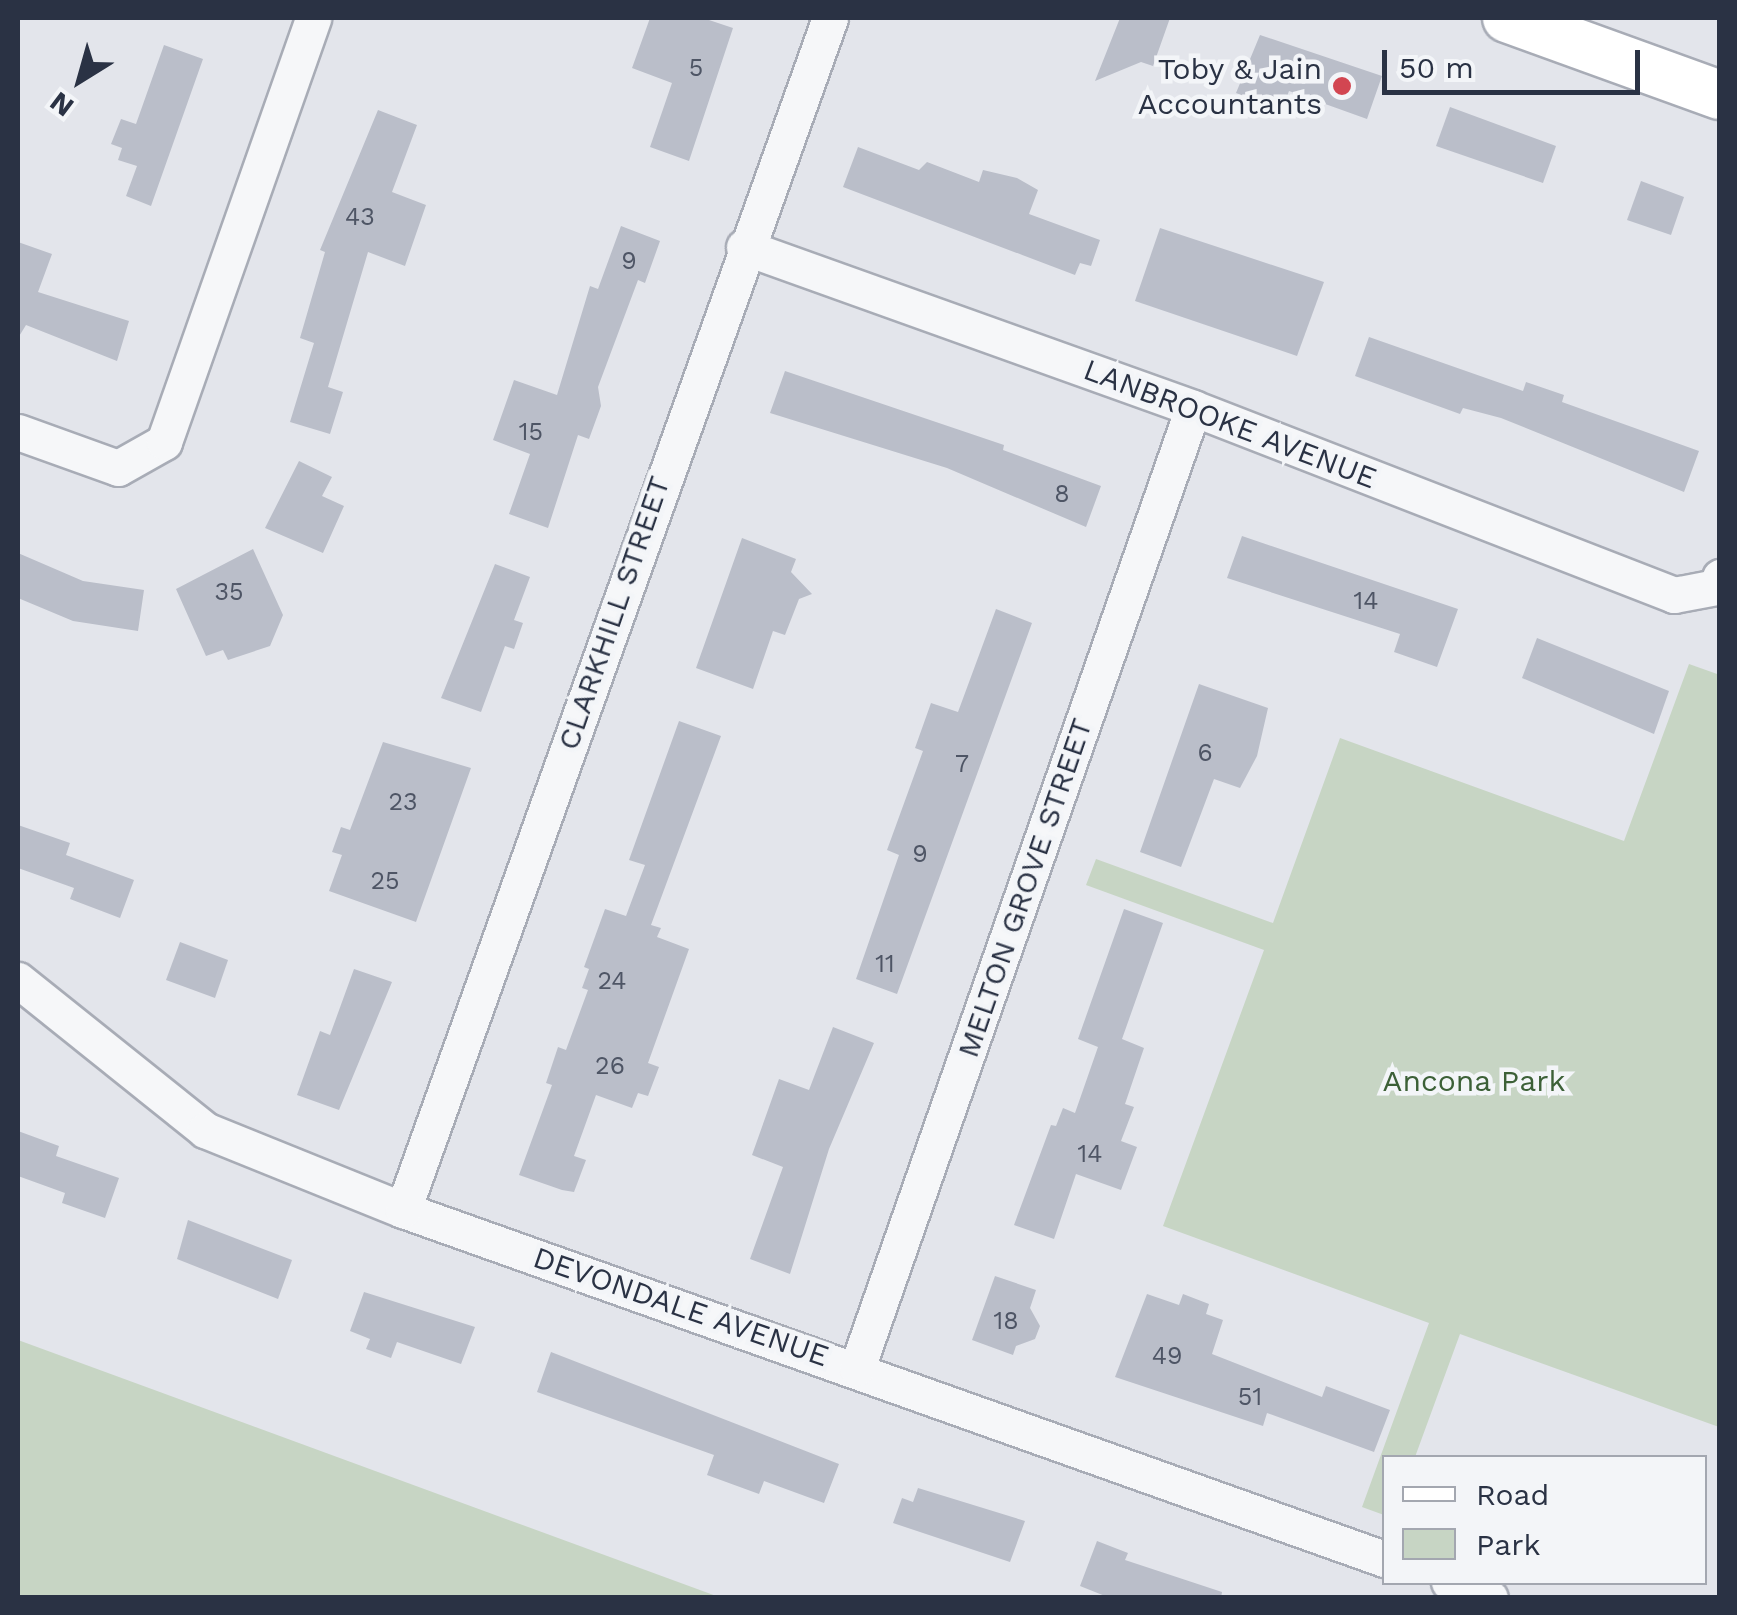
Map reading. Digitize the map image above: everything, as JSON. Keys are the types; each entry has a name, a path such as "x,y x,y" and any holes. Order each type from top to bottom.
{"main road":[{"path":"1508,18 1720,95"}],"street":[{"path":"18,432 118,468 164,442 312,18"},
{"name":"CLARKHILL STREET","path":"403,1210 744,247 830,18"},
{"name":"LANBROOKE AVENUE","path":"744,247 1194,408 1674,595 1718,582"},
{"name":"MELTON GROVE STREET","path":"857,1368 1194,408"},
{"name":"DEVONDALE AVENUE","path":"18,980 205,1130 403,1210 857,1368 1382,1558"},
{"path":"1456,1585 1490,1598"}],"green space":[{"name":"Ancona Park","path":"1689,664 1720,675 1719,1427 1460,1334 1416,1455 1382,1455 1382,1514 1362,1507 1429,1323 1163,1226 1264,950 1086,885 1096,859 1273,923 1340,738 1624,841"},
{"path":"18,1340 719,1597 18,1597"}],"building":[{"path":"650,18 703,18 733,28 689,161 650,147 672,83 632,68"},
{"path":"1120,18 1170,18 1153,66 1141,62 1095,81"},
{"path":"1260,35 1382,76 1367,119 1289,91 1282,110 1236,93"},
{"path":"164,45 203,59 151,206 126,196 137,166 118,160 122,148 111,144 121,119 136,124"},
{"path":"1450,107 1556,146 1543,183 1436,146"},
{"path":"378,110 417,125 392,192 426,205 405,266 368,252 328,387 343,392 330,434 290,422 314,343 300,338 325,252 320,250"},
{"path":"858,147 919,170 927,162 979,182 983,170 1017,178 1038,190 1029,214 1100,240 1091,266 1080,263 1075,275 843,187"},
{"path":"1641,181 1684,197 1671,235 1627,220"},
{"path":"621,226 660,241 645,283 638,280 598,387 601,406 589,439 578,435 548,528 509,514 530,454 493,440 514,380 557,395 590,286 598,289"},
{"path":"1160,228 1324,282 1297,356 1135,301"},
{"path":"18,242 52,254 38,292 129,321 117,361 26,325 18,338"},
{"path":"1369,337 1523,391 1526,382 1564,395 1562,402 1699,451 1684,492 1501,418 1463,408 1460,414 1355,376"},
{"path":"785,371 1004,445 1003,450 1101,486 1086,527 947,468 770,413"},
{"path":"299,461 332,477 322,496 344,506 323,553 265,528"},
{"path":"1242,536 1458,609 1437,667 1394,652 1400,634 1227,578"},
{"path":"742,538 796,559 791,572 812,594 799,599 785,635 773,631 753,689 696,668"},
{"path":"253,549 283,615 270,646 228,660 223,650 206,656 176,589"},
{"path":"18,553 83,581 144,590 138,631 73,621 18,598"},
{"path":"495,564 530,577 514,620 523,623 514,649 505,646 481,712 441,698"},
{"path":"996,609 1032,623 897,994 856,979 899,855 887,850 923,751 915,748 931,703 958,712"},
{"path":"1537,638 1669,691 1654,734 1522,678"},
{"path":"1199,684 1268,708 1257,756 1240,788 1214,779 1181,867 1140,852"},
{"path":"679,721 721,736 651,925 661,928 657,937 689,949 648,1063 659,1067 648,1096 638,1093 632,1108 596,1095 574,1156 586,1160 574,1192 562,1190 519,1175 552,1085 546,1083 558,1047 566,1050 588,990 582,988 589,969 584,967 605,909 626,916 645,865 629,860"},
{"path":"383,742 471,768 416,922 329,891 342,855 332,852 341,827 350,830"},
{"path":"18,825 70,843 66,855 134,880 120,918 70,899 74,888 18,868"},
{"path":"1124,909 1163,923 1122,1039 1144,1048 1125,1104 1134,1107 1121,1141 1137,1147 1121,1190 1076,1174 1054,1239 1014,1225 1051,1125 1056,1126 1063,1108 1075,1113 1098,1047 1078,1039"},
{"path":"180,942 228,960 215,998 166,980"},
{"path":"354,969 392,982 339,1110 297,1095 320,1031 330,1035"},
{"path":"833,1027 874,1043 829,1149 790,1274 750,1259 783,1167 752,1155 779,1079 809,1090"},
{"path":"18,1131 59,1146 56,1156 119,1178 105,1218 62,1203 65,1193 18,1176"},
{"path":"188,1220 292,1260 278,1299 177,1259"},
{"path":"995,1276 1036,1290 1030,1308 1040,1326 1035,1339 1016,1346 1013,1355 972,1340"},
{"path":"364,1292 475,1327 461,1364 397,1342 391,1358 366,1349 370,1339 350,1331"},
{"path":"1147,1294 1179,1305 1183,1294 1209,1304 1206,1314 1223,1320 1212,1354 1322,1397 1326,1386 1390,1410 1374,1452 1267,1413 1263,1426 1115,1377"},
{"path":"551,1352 839,1464 824,1503 764,1481 759,1494 707,1475 714,1455 537,1392"},
{"path":"918,1488 1025,1521 1010,1562 893,1523 902,1498 913,1502"},
{"path":"1097,1541 1128,1553 1125,1560 1222,1592 1221,1598 1110,1598 1080,1586"}],"place":[{"name":"Toby & Jain Accountants","path":"1342,86"}]}
